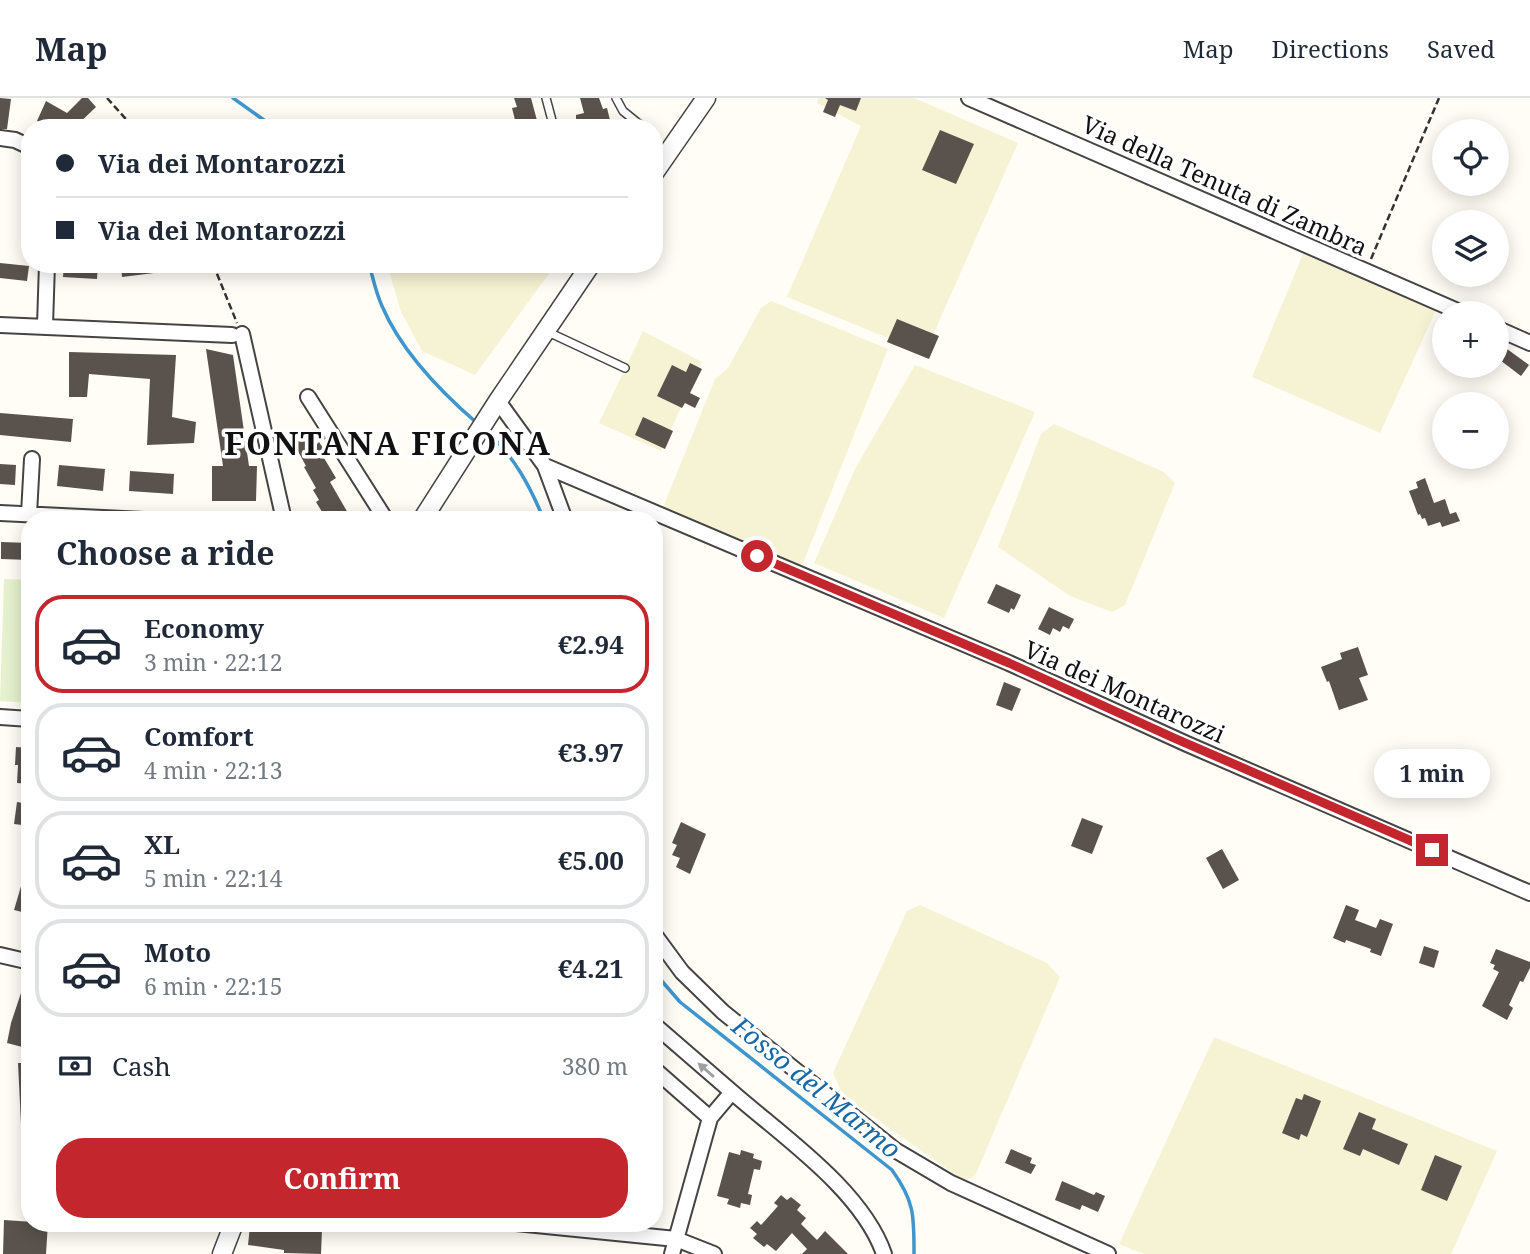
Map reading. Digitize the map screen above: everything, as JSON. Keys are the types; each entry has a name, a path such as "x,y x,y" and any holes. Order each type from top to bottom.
{"street":[{"path":"663,160 706,98"},
{"name":"Via della Tenuta di Zambra","path":"969,98 1435,301"},
{"path":"0,138 21,143"},
{"path":"45,326 47,273"},
{"path":"428,511 585,273"},
{"path":"0,325 237,334 282,511"},
{"path":"1509,334 1530,343"},
{"path":"309,397 380,511"},
{"path":"495,407 545,466 562,511"},
{"path":"29,511 32,459"},
{"name":"Via dei Montarozzi","path":"545,466 651,511"},
{"path":"0,513 21,514"},
{"name":"Via dei Montarozzi","path":"663,516 1009,663 1200,750 1530,893"},
{"path":"0,717 21,718"},
{"path":"663,946 682,972 723,1012 895,1150 951,1183 1108,1254"},
{"path":"0,955 21,960"},
{"path":"663,1034 843,1191 868,1221 884,1254"},
{"path":"663,1077 710,1118"},
{"path":"672,1254 710,1118 732,1093"},
{"path":"222,1254 231,1232"},
{"path":"606,1232 676,1239 714,1254"}],"lane":[{"path":"546,98 552,119"},
{"path":"616,98 623,111 633,119"},
{"path":"545,331 625,368"}],"path":[{"path":"107,98 126,119"},
{"path":"1366,271 1439,98"},
{"path":"216,273 237,334"}],"shaded area":[{"path":"818,98 914,98 1018,143 925,353 787,297 861,126 817,103"},
{"path":"1303,254 1432,308 1432,319 1380,433 1252,377"},
{"path":"390,273 549,273 475,375 422,351 401,312"},
{"path":"771,301 888,349 803,563 796,566 662,510 715,379 728,368 761,308"},
{"path":"643,331 702,362 661,451 599,423"},
{"path":"915,365 1035,412 944,618 814,563 855,469"},
{"path":"1054,424 1164,472 1175,483 1125,605 1112,612 1070,596 998,547 1041,434"},
{"path":"920,905 1047,963 1060,977 975,1176 964,1181 857,1105 841,1091 833,1073 907,911"},
{"path":"1214,1037 1497,1151 1451,1254 1144,1254 1119,1244"}],"green space":[{"path":"4,579 21,580 21,702 0,701"}],"building":[{"path":"0,98 11,99 7,129 0,129"},
{"path":"82,98 88,98 96,107 83,119 38,119 46,101 67,113"},
{"path":"514,98 531,98 537,119 515,119 512,108 517,107"},
{"path":"580,98 599,98 603,109 607,108 610,119 576,119 576,115 584,113"},
{"path":"825,98 861,98 856,111 840,105 835,117 823,112 828,100"},
{"path":"940,130 974,144 956,184 922,170"},
{"path":"0,263 21,265 21,273 28,273 27,281 0,278"},
{"path":"63,273 97,273 97,279 63,277"},
{"path":"122,273 154,273 122,277"},
{"path":"897,319 939,336 929,359 887,342"},
{"path":"206,349 233,355 249,466 257,466 256,501 212,501 212,466 223,466"},
{"path":"1509,350 1529,365 1521,376 1509,367"},
{"path":"69,352 176,355 172,417 196,422 194,443 147,445 150,379 89,374 87,397 69,397"},
{"path":"690,363 702,369 690,393 700,398 695,408 685,403 682,408 657,396 672,365 686,372"},
{"path":"0,413 73,419 71,442 0,435"},
{"path":"643,417 673,431 665,449 635,435"},
{"path":"306,434 309,439 313,437 317,444 319,442 325,451 321,453 336,478 330,482 347,511 322,511 313,490 316,488 293,442"},
{"path":"0,464 16,465 15,485 0,484"},
{"path":"59,465 105,469 103,491 57,486"},
{"path":"130,471 174,474 173,494 129,491"},
{"path":"1425,478 1434,503 1445,499 1450,514 1456,512 1460,521 1442,527 1440,522 1428,526 1425,518 1422,519 1420,514 1418,515 1409,491 1418,488 1416,482"},
{"path":"1,542 21,543 21,560 1,559"},
{"path":"996,584 1021,595 1014,610 1011,608 1009,613 987,603"},
{"path":"1049,607 1074,619 1069,629 1063,626 1060,632 1053,628 1050,635 1038,629"},
{"path":"1358,647 1368,675 1359,678 1368,700 1339,710 1321,667 1342,659 1340,653"},
{"path":"1004,682 1021,689 1012,711 996,705"},
{"path":"16,747 21,747 21,783 17,783 18,765 15,765"},
{"path":"17,802 21,803 21,825 14,824"},
{"path":"1082,818 1103,826 1092,854 1071,846"},
{"path":"681,822 706,834 690,874 676,867 680,858 672,855 677,845 672,843"},
{"path":"1222,849 1239,880 1223,889 1206,858"},
{"path":"21,886 21,912 14,910"},
{"path":"1346,905 1359,910 1355,920 1376,928 1380,919 1393,924 1381,956 1370,952 1371,949 1333,938"},
{"path":"1424,946 1439,951 1434,968 1419,963"},
{"path":"1496,949 1530,962 1530,968 1523,982 1520,981 1509,1005 1513,1008 1507,1020 1482,1006 1499,972 1493,969 1495,965 1490,963"},
{"path":"21,993 21,1047 7,1043"},
{"path":"18,1063 21,1063 21,1124"},
{"path":"1304,1094 1321,1101 1307,1137 1301,1134 1299,1140 1282,1133 1296,1098 1302,1100"},
{"path":"1359,1112 1376,1119 1372,1129 1408,1144 1399,1165 1363,1149 1360,1156 1343,1149"},
{"path":"1011,1149 1032,1158 1030,1163 1036,1165 1031,1174 1005,1163"},
{"path":"741,1150 754,1154 753,1158 762,1161 760,1170 754,1169 748,1194 752,1195 750,1205 741,1203 740,1208 727,1204 729,1199 717,1196 729,1152 740,1155"},
{"path":"1435,1155 1462,1166 1447,1201 1421,1190"},
{"path":"1062,1181 1094,1195 1096,1192 1105,1196 1098,1212 1082,1205 1080,1210 1055,1200"},
{"path":"781,1195 787,1200 791,1197 801,1205 797,1210 806,1218 801,1224 817,1240 825,1231 848,1254 802,1254 807,1249 792,1233 776,1251 767,1244 764,1247 753,1238 757,1234 750,1228 757,1221 761,1225 778,1206 774,1203"},
{"path":"4,1220 21,1221 21,1232 47,1232 46,1254 3,1254"},
{"path":"249,1232 322,1232 321,1254 284,1253 284,1250 248,1245"}],"waterway":[{"name":"Fosso del Marmo","path":"233,98 262,119"},
{"name":"Fosso del Marmo","path":"372,273 390,323 411,355 450,399 478,424"},
{"name":"Fosso del Marmo","path":"487,432 520,472 540,511"},
{"name":"Fosso del Marmo","path":"663,982 680,1002 892,1170 900,1181 912,1210 914,1254"}],"district":[{"name":"FONTANA FICONA","path":"388,442"}],"route":[{"path":"757,556 1009,663 1432,850"}]}
